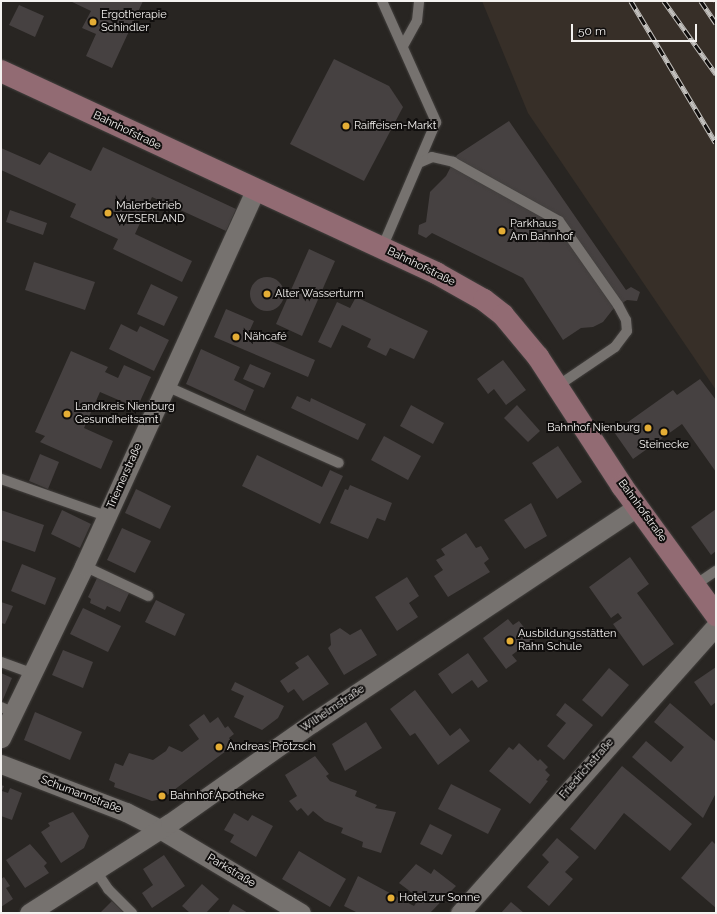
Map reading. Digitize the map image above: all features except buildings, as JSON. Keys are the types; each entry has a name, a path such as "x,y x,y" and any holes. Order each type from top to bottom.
{"main road":[{"name":"Bahnhofstraße","path":"1,71 462,286 502,313 559,385 637,507 716,615"}],"street":[{"name":"Triemerstraße","path":"1,738 7,709 31,673 84,566 255,190"},
{"name":"Wilhelmstraße","path":"29,913 160,829 312,723 637,507"},
{"name":"Friedrichstraße","path":"460,913 716,626"},
{"name":"Schumannstraße","path":"1,764 126,812 160,829"},
{"name":"Parkstraße","path":"160,829 301,913"}],"lane":[{"path":"382,1 436,122 421,162 382,248"},
{"path":"403,46 417,22 419,1"},
{"path":"421,162 432,157 453,162 559,221 626,320 627,331 615,347 559,385"},
{"path":"166,386 339,463"},
{"path":"1,479 106,516"},
{"path":"84,566 148,596"},
{"path":"695,585 716,572"},
{"path":"1,662 31,673"},
{"path":"96,871 108,889 132,913"}],"shaded area":[{"path":"482,1 716,1 716,390 528,113"}],"railway":[{"path":"631,1 716,143"},
{"path":"664,1 716,74"},
{"path":"701,1 716,23"}],"place":[{"name":"Ergotherapie Schindler","path":"93,22"},
{"name":"Raiffeisen-Markt","path":"346,126"},
{"name":"Malerbetrieb WESERLAND","path":"108,213"},
{"name":"Parkhaus Am Bahnhof","path":"502,231"},
{"name":"Alter Wasserturm","path":"267,294"},
{"name":"Nähcafé","path":"236,337"},
{"name":"Landkreis Nienburg Gesundheitsamt","path":"67,414"},
{"name":"Bahnhof Nienburg","path":"648,428"},
{"name":"Steinecke","path":"664,432"},
{"name":"Ausbildungsstätten Rahn Schule","path":"510,641"},
{"name":"Andreas Prötzsch","path":"219,747"},
{"name":"Bahnhof Apotheke","path":"162,796"},
{"name":"Hotel zur Sonne","path":"391,898"}]}
